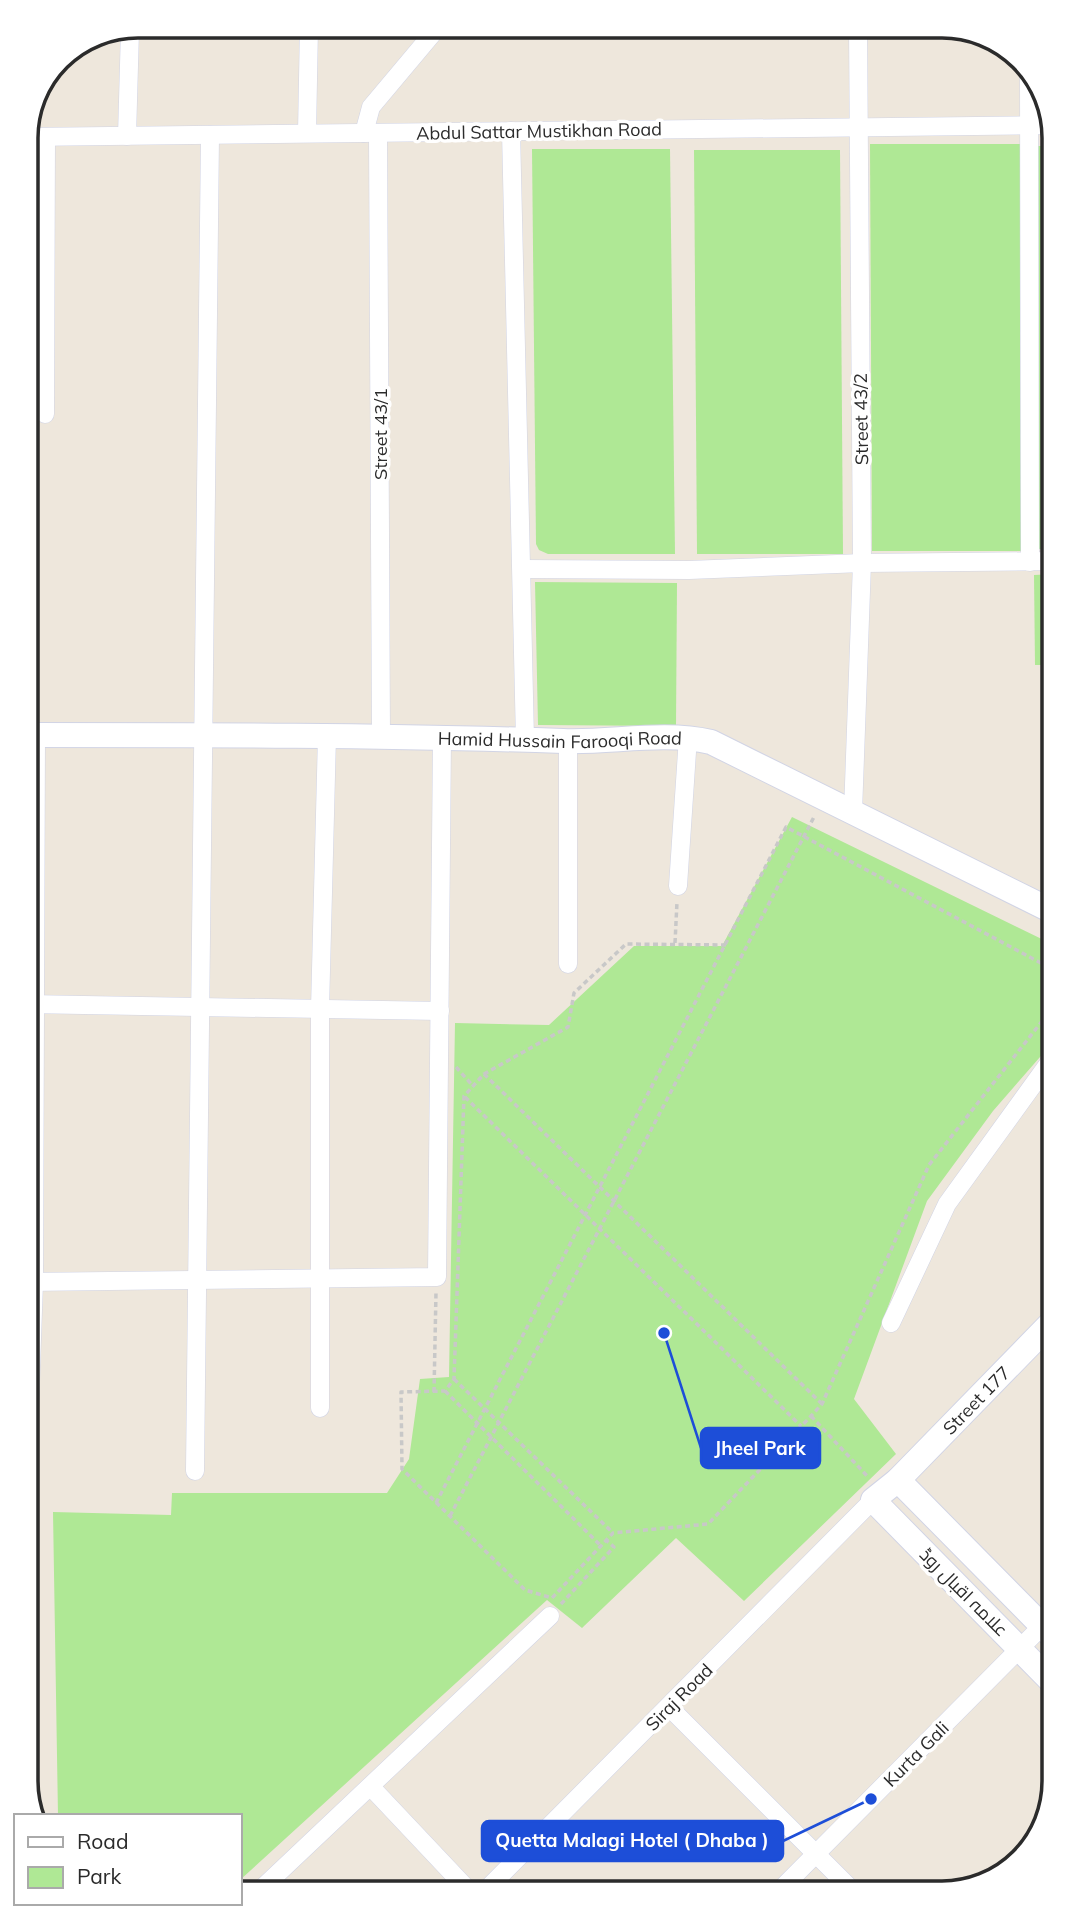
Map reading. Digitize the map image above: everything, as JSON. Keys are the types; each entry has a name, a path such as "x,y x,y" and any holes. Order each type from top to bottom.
{"street":[{"path":"307,133 309,38"},
{"name":"Street 43/1","path":"381,736 371,107 429,38"},
{"path":"127,136 130,39"},
{"name":"Street 43/2","path":"853,812 862,563 858,39"},
{"path":"1029,90 1030,562"},
{"name":"Abdul Sattar Mustikhan Road","path":"39,137 1041,125"},
{"path":"511,131 525,740"},
{"path":"195,1471 211,135"},
{"path":"45,414 46,137"},
{"path":"523,569 689,570 862,563 1042,562"},
{"name":"Hamid Hussain Farooqi Road","path":"39,735 381,736 568,742 688,737 710,742 1042,906"},
{"path":"320,1408 320,1009 327,736"},
{"path":"678,886 688,737"},
{"path":"38,1282 437,1277 442,738"},
{"path":"568,742 568,964"},
{"path":"38,1005 440,1011"},
{"path":"891,1323 947,1204 1042,1073"},
{"name":"Street 177","path":"885,1491 1042,1332"},
{"name":"علامہ اقبال روڈ","path":"885,1491 1042,1619"},
{"name":"علامہ اقبال روڈ","path":"885,1491 1019,1649 1042,1672"},
{"name":"Siraj Road","path":"496,1880 885,1491"},
{"path":"271,1880 550,1616"},
{"name":"Kurta Gali","path":"789,1881 1019,1649 1042,1632"},
{"path":"669,1707 843,1881"},
{"path":"371,1787 454,1880"}],"path":[{"path":"436,1503 786,827 1042,964"},
{"path":"450,1516 803,835"},
{"path":"675,943 678,886"},
{"path":"726,945 626,944 574,993 568,1027 484,1074 464,1096 454,1379 444,1391 401,1392 401,1469 525,1590 552,1598 613,1533 708,1524 822,1404 929,1165 1042,1021"},
{"path":"484,1074 822,1404"},
{"path":"464,1096 801,1426"},
{"path":"435,1392 437,1277"},
{"path":"454,1379 613,1533"},
{"path":"444,1391 602,1547"},
{"path":"811,1416 885,1491"},
{"path":"550,1616 614,1547 607,1541"}],"green space":[{"path":"870,144 1020,144 1021,551 872,551"},
{"path":"1034,146 1042,146 1042,549 1037,549"},
{"path":"532,149 670,149 675,554 548,554 539,550 536,544"},
{"path":"694,150 840,150 843,554 697,554"},
{"path":"1034,575 1042,575 1042,665 1035,665"},
{"path":"535,582 677,583 676,726 538,725"},
{"path":"792,817 1042,939 1042,1055 993,1111 927,1201 854,1399 896,1454 744,1601 676,1538 582,1628 547,1600 242,1878 242,1814 58,1814 53,1512 171,1515 172,1493 387,1493 409,1459 420,1379 449,1377 455,1023 549,1025 634,946 722,946"}],"place":[{"name":"Jheel Park","path":"664,1333"},
{"name":"Quetta Malagi Hotel ( Dhaba )","path":"871,1799"}]}
